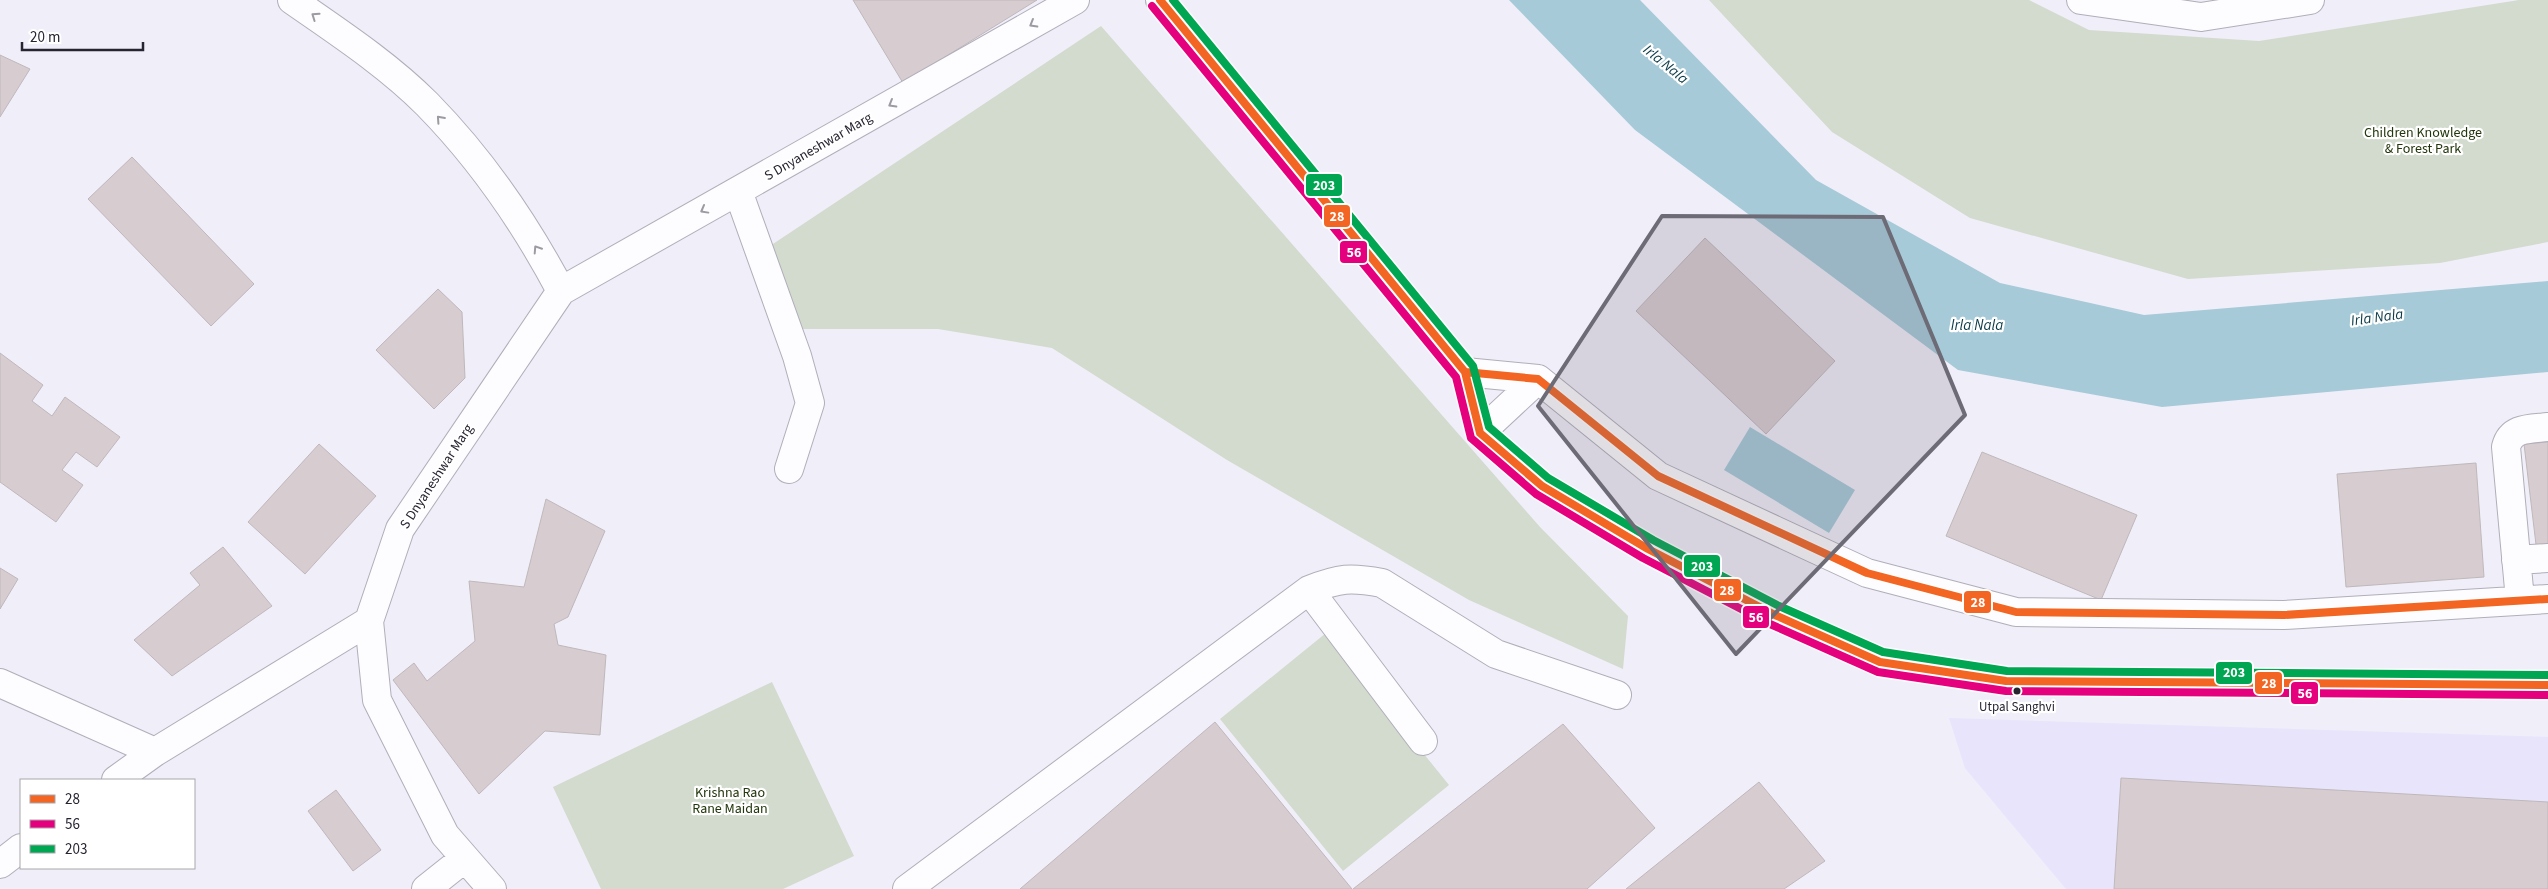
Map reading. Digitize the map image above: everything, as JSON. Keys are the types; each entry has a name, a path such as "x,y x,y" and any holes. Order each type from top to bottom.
{"street":[{"path":"292,0 373,57 426,104 482,166 541,254 560,291"},
{"name":"S Dnyaneshwar Marg","path":"492,889 445,836 377,700 369,621 400,529 560,291 1075,0"},
{"path":"1160,0 1465,372 1480,433 1542,486 1648,549 1775,615 1880,662 2006,681 2548,685"},
{"path":"2081,0 2201,17 2310,0"},
{"path":"738,191 797,356 810,403 789,469"},
{"path":"1465,372 1538,379 1658,476 1867,573 2016,612 2284,615 2548,598"},
{"path":"1480,433 1538,379"},
{"path":"2520,600 2506,447 2508,438 2513,433 2548,427"},
{"path":"2516,560 2548,558"},
{"path":"908,889 1309,590 1335,580 1361,579 1382,583 1496,654 1617,696"},
{"path":"1309,590 1423,741"},
{"path":"117,779 155,752 369,621"},
{"path":"0,683 155,752"},
{"path":"0,864 20,849"},
{"path":"426,889 465,858"}],"highlighted area":[{"path":"1662,216 1883,217 1965,415 1736,654 1538,406"}],"shaded area":[{"path":"1949,718 2548,737 2548,889 2066,889 1965,768"}],"green space":[{"name":"Children Knowledge & Forest Park","path":"1709,0 2029,0 2089,30 2259,41 2519,0 2548,0 2548,242 2440,263 2188,279 1970,218 1832,132"},
{"path":"1101,26 1540,527 1628,616 1623,669 1469,600 1227,460 1052,348 938,329 793,329 755,256"},
{"path":"1326,633 1449,785 1343,871 1220,719"},
{"name":"Krishna Rao Rane Maidan","path":"772,682 854,856 783,889 601,889 553,787"}],"water":[{"name":"Irla Nala","path":"1509,0 1640,0 1816,180 2000,283 2144,315 2548,281 2548,372 2162,407 1958,370 1635,130"},
{"path":"1750,427 1855,490 1829,533 1724,470"}],"building":[{"path":"853,0 1037,0 903,83"},
{"path":"0,55 30,69 0,117"},
{"path":"132,157 254,284 211,326 88,199"},
{"path":"1705,238 1835,361 1766,434 1636,311"},
{"path":"438,289 462,312 465,378 434,409 376,350"},
{"path":"0,353 43,385 32,401 52,416 65,397 120,437 97,467 76,452 62,470 83,485 56,522 0,482"},
{"path":"2548,442 2548,552 2537,553 2524,444"},
{"path":"319,444 376,496 305,574 248,522"},
{"path":"1982,452 2137,515 2101,600 1946,536"},
{"path":"2476,463 2484,577 2346,587 2337,474"},
{"path":"546,499 605,531 568,617 554,624 558,645 606,655 600,735 545,731 479,794 393,680 414,663 427,681 475,641 469,581 524,587"},
{"path":"223,547 272,606 172,676 134,640 200,585 190,573"},
{"path":"0,568 18,579 0,609"},
{"path":"1215,722 1352,889 1020,889"},
{"path":"1563,724 1655,828 1587,889 1353,889"},
{"path":"2121,778 2548,802 2548,889 2114,889"},
{"path":"1759,782 1825,861 1784,889 1626,889"},
{"path":"336,790 381,850 353,871 308,811"}],"transit line":[{"name":"28","path":"1160,0 1465,372 1480,433 1542,486 1648,549 1775,615 1880,662 2006,681 2548,685"},
{"name":"203","path":"1173,0 1473,366 1489,427 1548,478 1653,540 1779,606 1883,652 2007,671 2548,675"},
{"name":"56","path":"1152,6 1456,377 1471,438 1536,494 1643,558 1770,624 1878,672 2006,691 2548,695"},
{"name":"28","path":"1465,372 1538,379 1658,476 1867,573 2016,612 2284,615 2548,599"}],"place":[{"name":"Utpal Sanghvi","path":"2017,691"}]}
